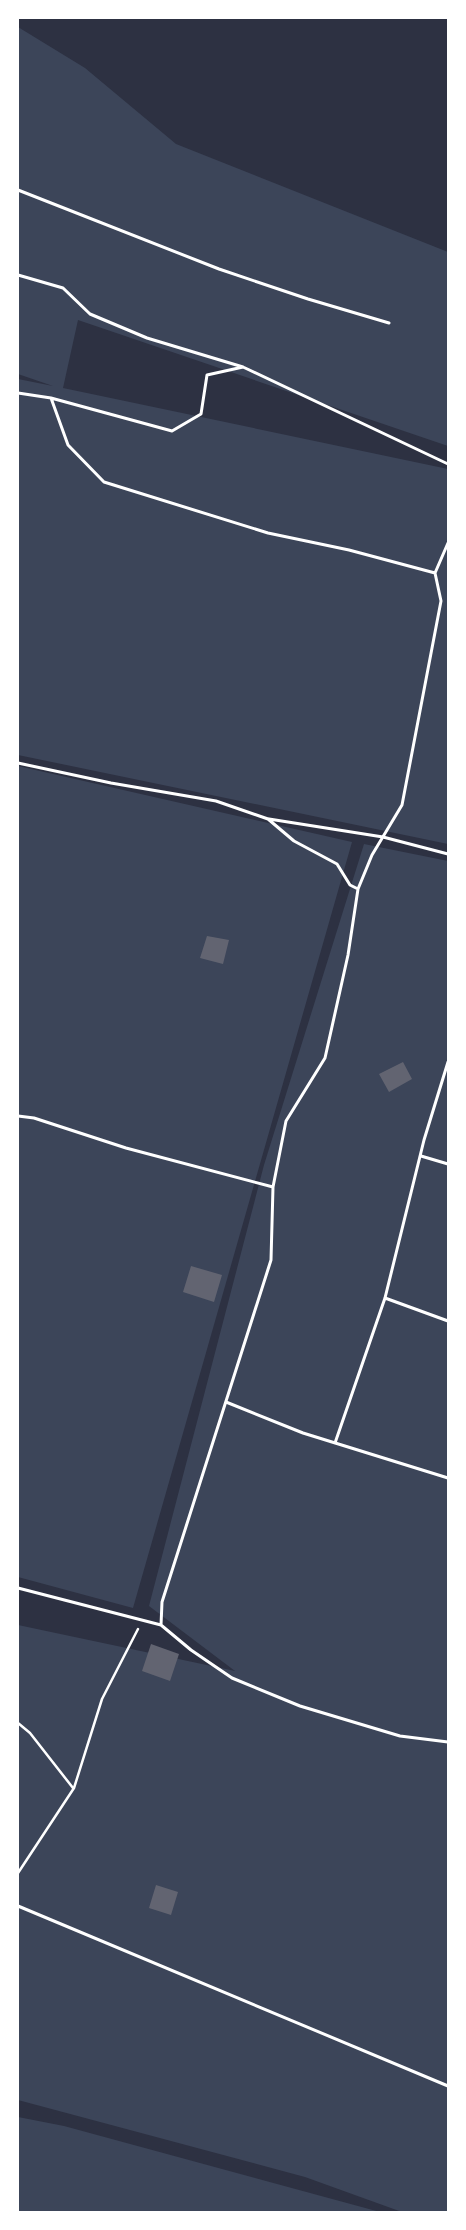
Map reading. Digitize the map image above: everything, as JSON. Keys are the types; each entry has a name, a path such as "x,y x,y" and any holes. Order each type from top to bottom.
{"lane":[{"path":"18,190 219,269 308,299 390,323"},
{"path":"18,275 63,288 90,314 147,338 243,367 448,464"},
{"path":"18,393 51,398 172,431 201,414 207,375 243,367"},
{"path":"51,398 68,445 104,482 268,533 349,550 435,573"},
{"path":"161,1625 162,1602 271,1260 273,1187 286,1121 325,1058 348,955 358,889 372,855 402,806 441,601 435,573 448,543"},
{"path":"18,763 111,783 216,801 268,819 383,837 448,854"},
{"path":"268,819 294,841 337,864 350,885 358,889"},
{"path":"335,1443 385,1298 421,1156 448,1062"},
{"path":"18,1116 34,1118 126,1148 273,1187"},
{"path":"421,1156 448,1164"},
{"path":"385,1298 448,1321"},
{"path":"226,1402 303,1433 448,1478"},
{"path":"18,1588 161,1625 191,1650 232,1678 300,1706 400,1736 448,1742"},
{"path":"18,1906 448,2086"}],"path":[{"path":"18,1873 74,1788 102,1699 142,1620"},
{"path":"18,1723 30,1733 74,1788"}],"shaded area":[{"path":"18,27 85,68 176,144 448,252 448,446 78,320 63,388 448,469 448,844 18,755 18,379 53,386 18,374"},
{"path":"18,766 352,842 133,1608 18,1577"},
{"path":"364,844 448,861 448,2212 402,2212 305,2177 18,2100 18,1625 235,1671 149,1606 264,1165"},
{"path":"18,2117 64,2126 380,2212 18,2212"}],"building":[{"path":"207,936 229,940 223,964 200,958"},
{"path":"403,1062 412,1079 389,1092 379,1074"},
{"path":"191,1266 222,1275 214,1302 183,1292"},
{"path":"151,1644 179,1654 170,1681 142,1671"},
{"path":"156,1885 178,1892 171,1915 149,1908"}]}
